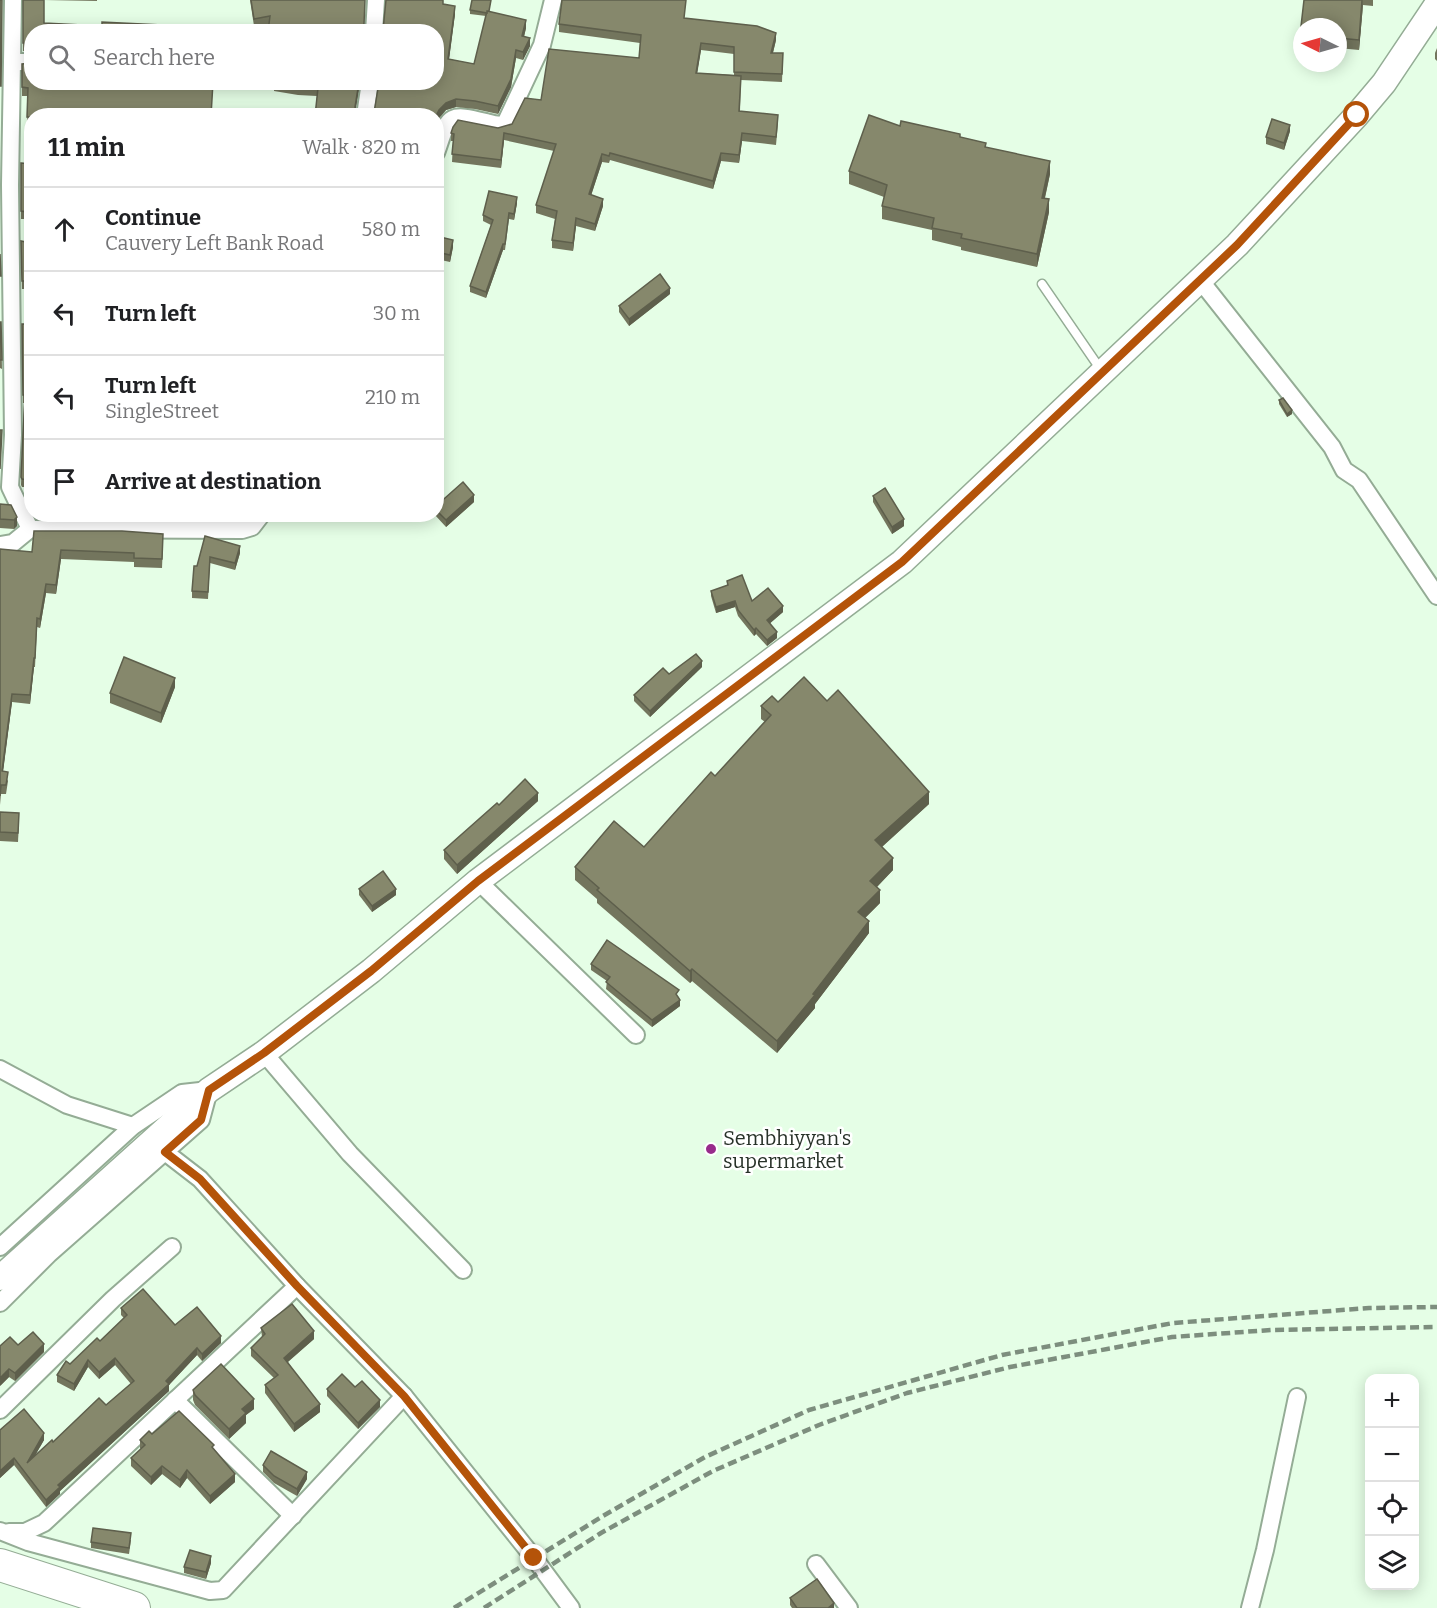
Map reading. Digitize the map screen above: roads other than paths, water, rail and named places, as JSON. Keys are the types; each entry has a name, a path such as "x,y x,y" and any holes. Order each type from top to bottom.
{"highway":[{"path":"0,1565 134,1608"},
{"path":"0,1585 71,1608"}],"main road":[{"path":"0,1278 209,1090 264,1053 371,971 478,881 902,562 1095,363 1200,280 1237,245 1384,83 1437,4"}],"street":[{"path":"13,0 5,184 5,487 24,519"},
{"path":"374,24 376,0"},
{"path":"444,130 446,124 455,117 463,116 499,125 505,124 542,45 553,0"},
{"path":"12,62 24,62"},
{"path":"366,108 369,90"},
{"path":"1200,280 1332,447 1344,470 1359,480 1437,596"},
{"path":"26,522 30,529"},
{"path":"0,545 13,543 30,529 242,530 252,527 256,522"},
{"path":"478,881 636,1035"},
{"path":"264,1053 350,1154 463,1270"},
{"path":"0,1069 67,1105 133,1126"},
{"path":"0,1247 133,1126 182,1093 209,1090 201,1120 49,1254 0,1303"},
{"path":"165,1152 200,1179 297,1286 404,1396 534,1558 571,1608"},
{"path":"0,1410 113,1299 172,1247"},
{"path":"0,1531 25,1532 44,1523 297,1286"},
{"path":"0,1531 28,1542 216,1592 223,1590 404,1396"},
{"path":"1250,1608 1265,1550 1297,1397"},
{"path":"175,1400 292,1516"},
{"path":"816,1564 849,1608"}],"lane":[{"path":"1042,284 1095,363"}],"railway":[{"path":"454,1608 603,1516 705,1457 809,1410 1002,1355 1173,1323 1369,1308 1437,1307"},
{"path":"484,1608 601,1533 713,1471 819,1425 907,1393 1010,1367 1172,1337 1271,1330 1437,1327"}],"place":[{"name":"Sembhiyyan's supermarket","path":"711,1149"}]}
